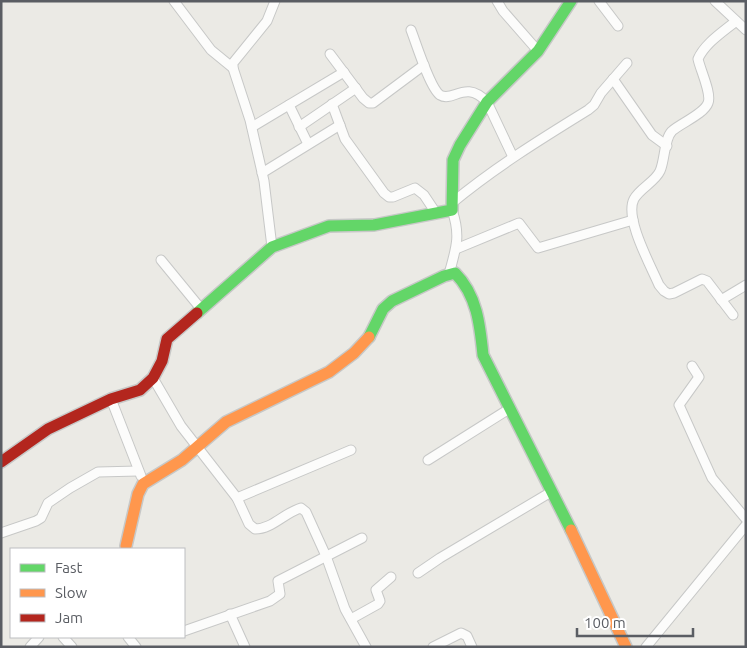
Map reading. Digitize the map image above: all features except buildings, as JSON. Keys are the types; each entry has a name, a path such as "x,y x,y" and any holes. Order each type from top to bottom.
{"street":[{"path":"174,1 211,50 233,68"},
{"path":"272,247 262,173 252,127 233,63 267,21 275,1"},
{"path":"497,1 503,11 538,51"},
{"path":"449,274 456,248 457,226 452,207 453,160 460,145 487,102 538,51 571,1"},
{"path":"599,1 618,26"},
{"path":"715,1 746,30"},
{"path":"733,315 707,281 702,279 674,293 664,292 659,285 634,226 632,203 635,197 660,173 667,146 667,138 709,103 709,94 698,59 705,47 736,21"},
{"path":"411,30 431,82 439,94 448,96 469,91 480,96 487,102 513,156"},
{"path":"330,54 363,98 373,103 424,65"},
{"path":"1,462 48,429 111,399 140,390 153,378 162,361 167,339 272,247 329,226 374,225 436,214 452,207 481,179 513,156 588,110 627,63"},
{"path":"252,127 344,72"},
{"path":"613,79 652,135 667,146"},
{"path":"299,128 356,88"},
{"path":"332,104 345,139 384,193 389,197 393,197 415,188 424,195 436,214"},
{"path":"289,105 308,144"},
{"path":"262,173 340,125"},
{"path":"456,248 519,223 538,248 633,220"},
{"path":"161,260 202,310"},
{"path":"127,548 138,494 143,484 182,460 226,422 329,372 344,362 367,340 382,310 387,305 411,291 455,273 459,275 475,304 480,326 483,355 582,550 626,647"},
{"path":"721,300 746,286"},
{"path":"692,366 699,377 679,405 712,478 746,519"},
{"path":"153,378 181,426 237,498 249,524 255,529 264,529 292,511 302,508 306,512 326,556 345,609 366,647"},
{"path":"111,399 143,484"},
{"path":"428,460 509,409"},
{"path":"237,498 351,450"},
{"path":"1,533 41,518 48,503 98,472 138,471"},
{"path":"418,573 551,492"},
{"path":"646,647 746,525"},
{"path":"185,631 270,600 280,594 278,581 362,538"},
{"path":"351,619 378,604 380,599 376,590 391,577"},
{"path":"230,614 245,647"},
{"path":"433,647 461,633 467,636 472,647"},
{"path":"30,647 39,638"}],"traffic: fast":[{"path":"197,313 272,247 329,226 374,225 452,210 453,160 460,145 487,102 538,51 571,1"},
{"path":"369,337 383,309 392,301 444,276 455,273 473,301 479,322 483,355 571,530"}],"traffic: slow":[{"path":"126,546 138,494 143,484 182,460 226,422 329,372 354,353 369,337"},
{"path":"571,530 626,647"}],"traffic: jam":[{"path":"1,462 48,429 111,399 140,390 153,378 162,361 167,339 197,313"}]}
